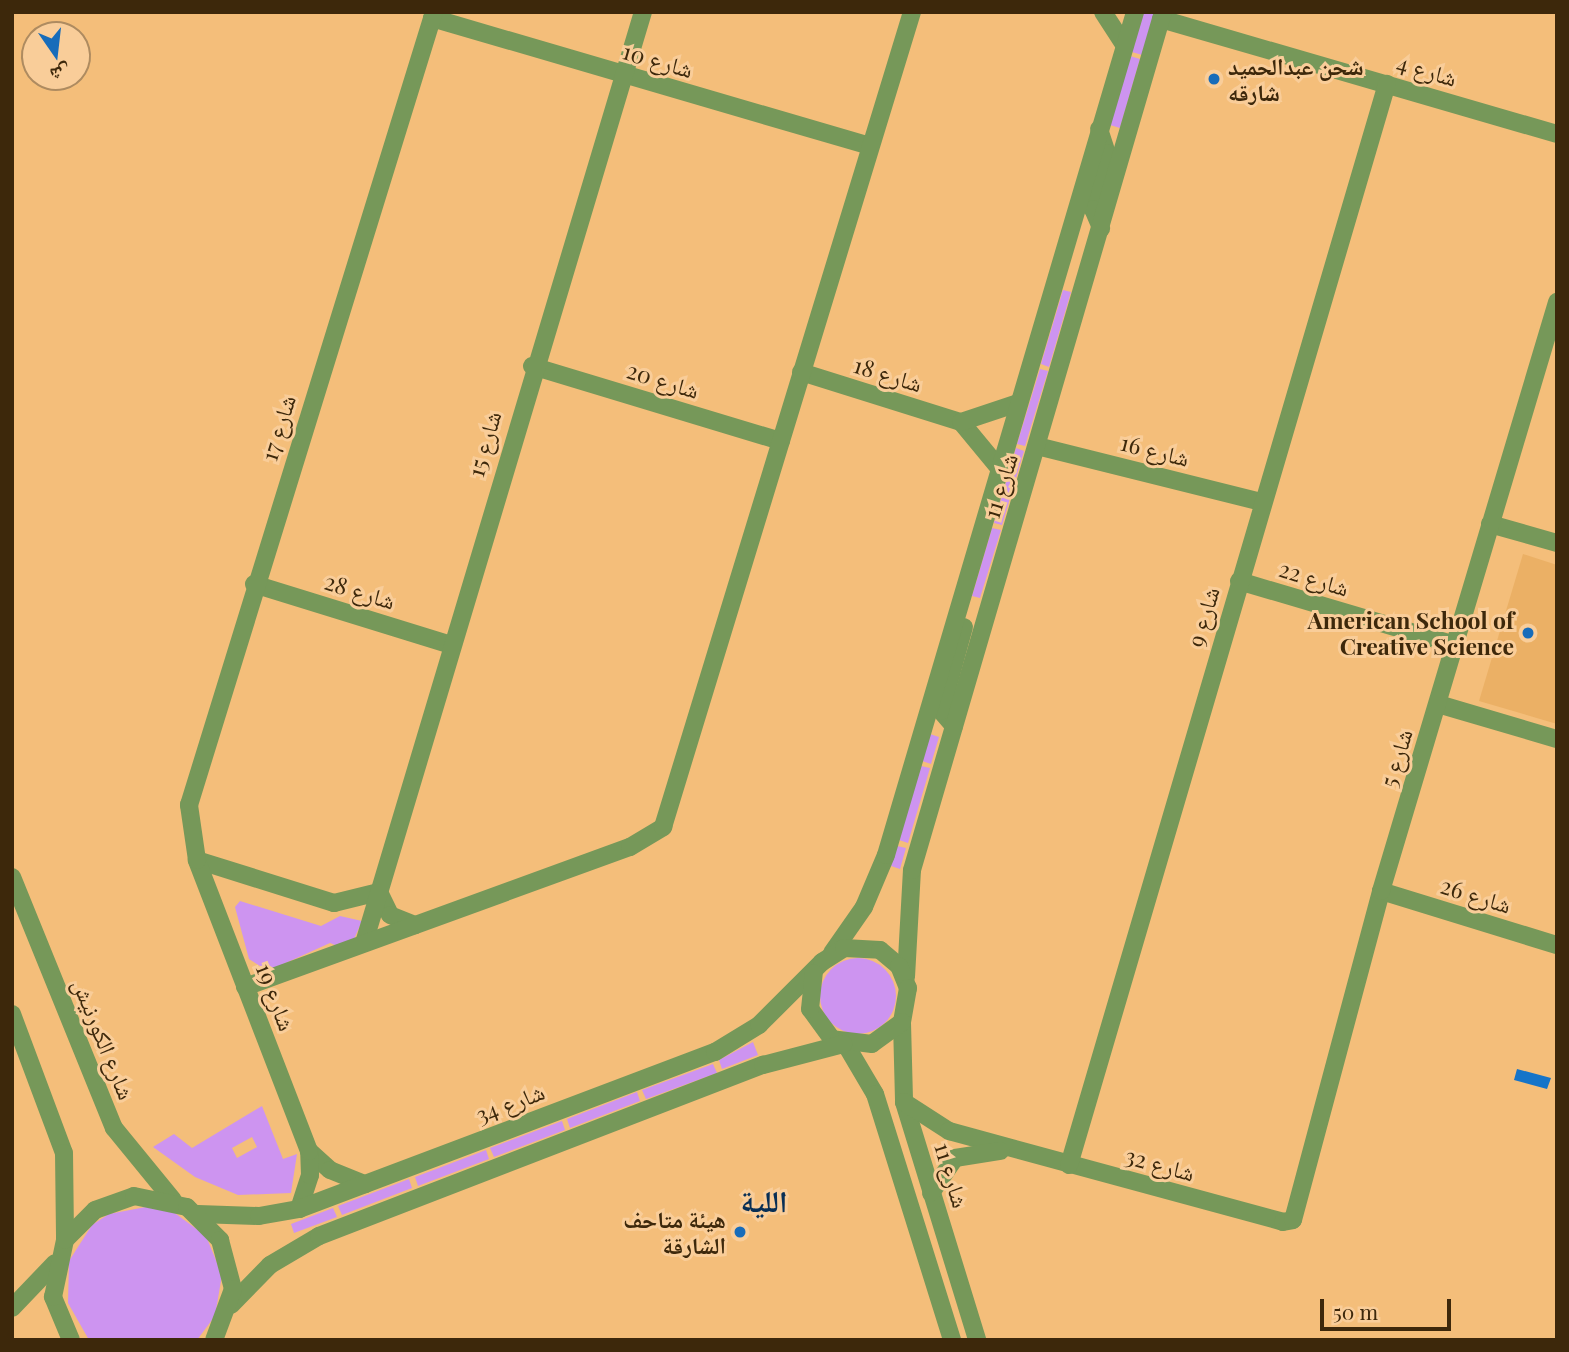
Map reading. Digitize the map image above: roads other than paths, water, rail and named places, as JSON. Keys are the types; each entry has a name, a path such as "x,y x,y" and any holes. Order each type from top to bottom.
{"street":[{"name":"شارع 15","path":"364,943 532,366 643,12"},
{"path":"245,987 630,848 663,827 912,12"},
{"path":"1103,12 1125,46"},
{"name":"شارع 11","path":"832,953 880,872 1135,12"},
{"name":"شارع 10","path":"433,15 624,76 870,146"},
{"name":"شارع 17","path":"197,860 189,806 254,584 433,15"},
{"name":"شارع 11","path":"906,977 909,886 1162,16"},
{"name":"شارع 4","path":"1162,16 1557,134"},
{"name":"شارع 9","path":"1069,1165 1387,84"},
{"path":"1099,129 1107,153 1093,209 1101,228"},
{"name":"شارع 5","path":"1283,1222 1298,1209 1381,891 1490,524 1551,345 1557,302"},
{"name":"شارع 20","path":"532,366 781,441"},
{"name":"شارع 18","path":"801,372 961,422"},
{"path":"999,468 961,422 1018,403"},
{"name":"شارع 16","path":"1037,446 1262,502"},
{"path":"1490,524 1557,543"},
{"name":"شارع 22","path":"1240,581 1455,645"},
{"name":"شارع 28","path":"254,584 451,645"},
{"path":"954,726 941,711 962,635 958,607"},
{"path":"1438,704 1557,738"},
{"path":"197,860 334,903 379,892 390,915 415,925"},
{"name":"شارع 19","path":"197,860 309,1151 310,1175 299,1209"},
{"name":"شارع الكورنيش","path":"12,877 114,1128 141,1168 176,1202"},
{"name":"شارع 26","path":"1381,891 1557,945"},
{"path":"219,1336 231,1306 271,1265 319,1236 763,1065 845,1044 884,1040 902,1022 909,1000 906,977 880,950 856,946 832,953 814,973 808,997 814,1021 845,1044 875,1094 952,1340"},
{"name":"شارع 34","path":"198,1214 259,1216 299,1209 715,1052 759,1025 814,973"},
{"path":"12,1014 64,1153 65,1240"},
{"name":"شارع 11","path":"902,1022 904,1102 977,1340"},
{"name":"شارع 32","path":"904,1102 936,1126 1025,1153 1283,1222"},
{"path":"309,1151 330,1170 365,1184"},
{"name":"شارع 32","path":"931,1193 942,1171 963,1154 1025,1153"},
{"path":"71,1340 53,1297 55,1263 65,1240 78,1223 114,1201 134,1196 176,1202 198,1214 228,1255 231,1306"},
{"path":"12,1308 55,1263"}],"water":[{"path":"1517,1069 1551,1078 1547,1089 1514,1080"}],"place":[{"name":"شحن عبدالحميد شارقه","path":"1214,79"},
{"name":"American School of Creative Science","path":"1528,633"},
{"name":"هيئة متاحف الشارقة","path":"740,1232"}],"district":[{"name":"اللية","path":"764,1200"}]}
